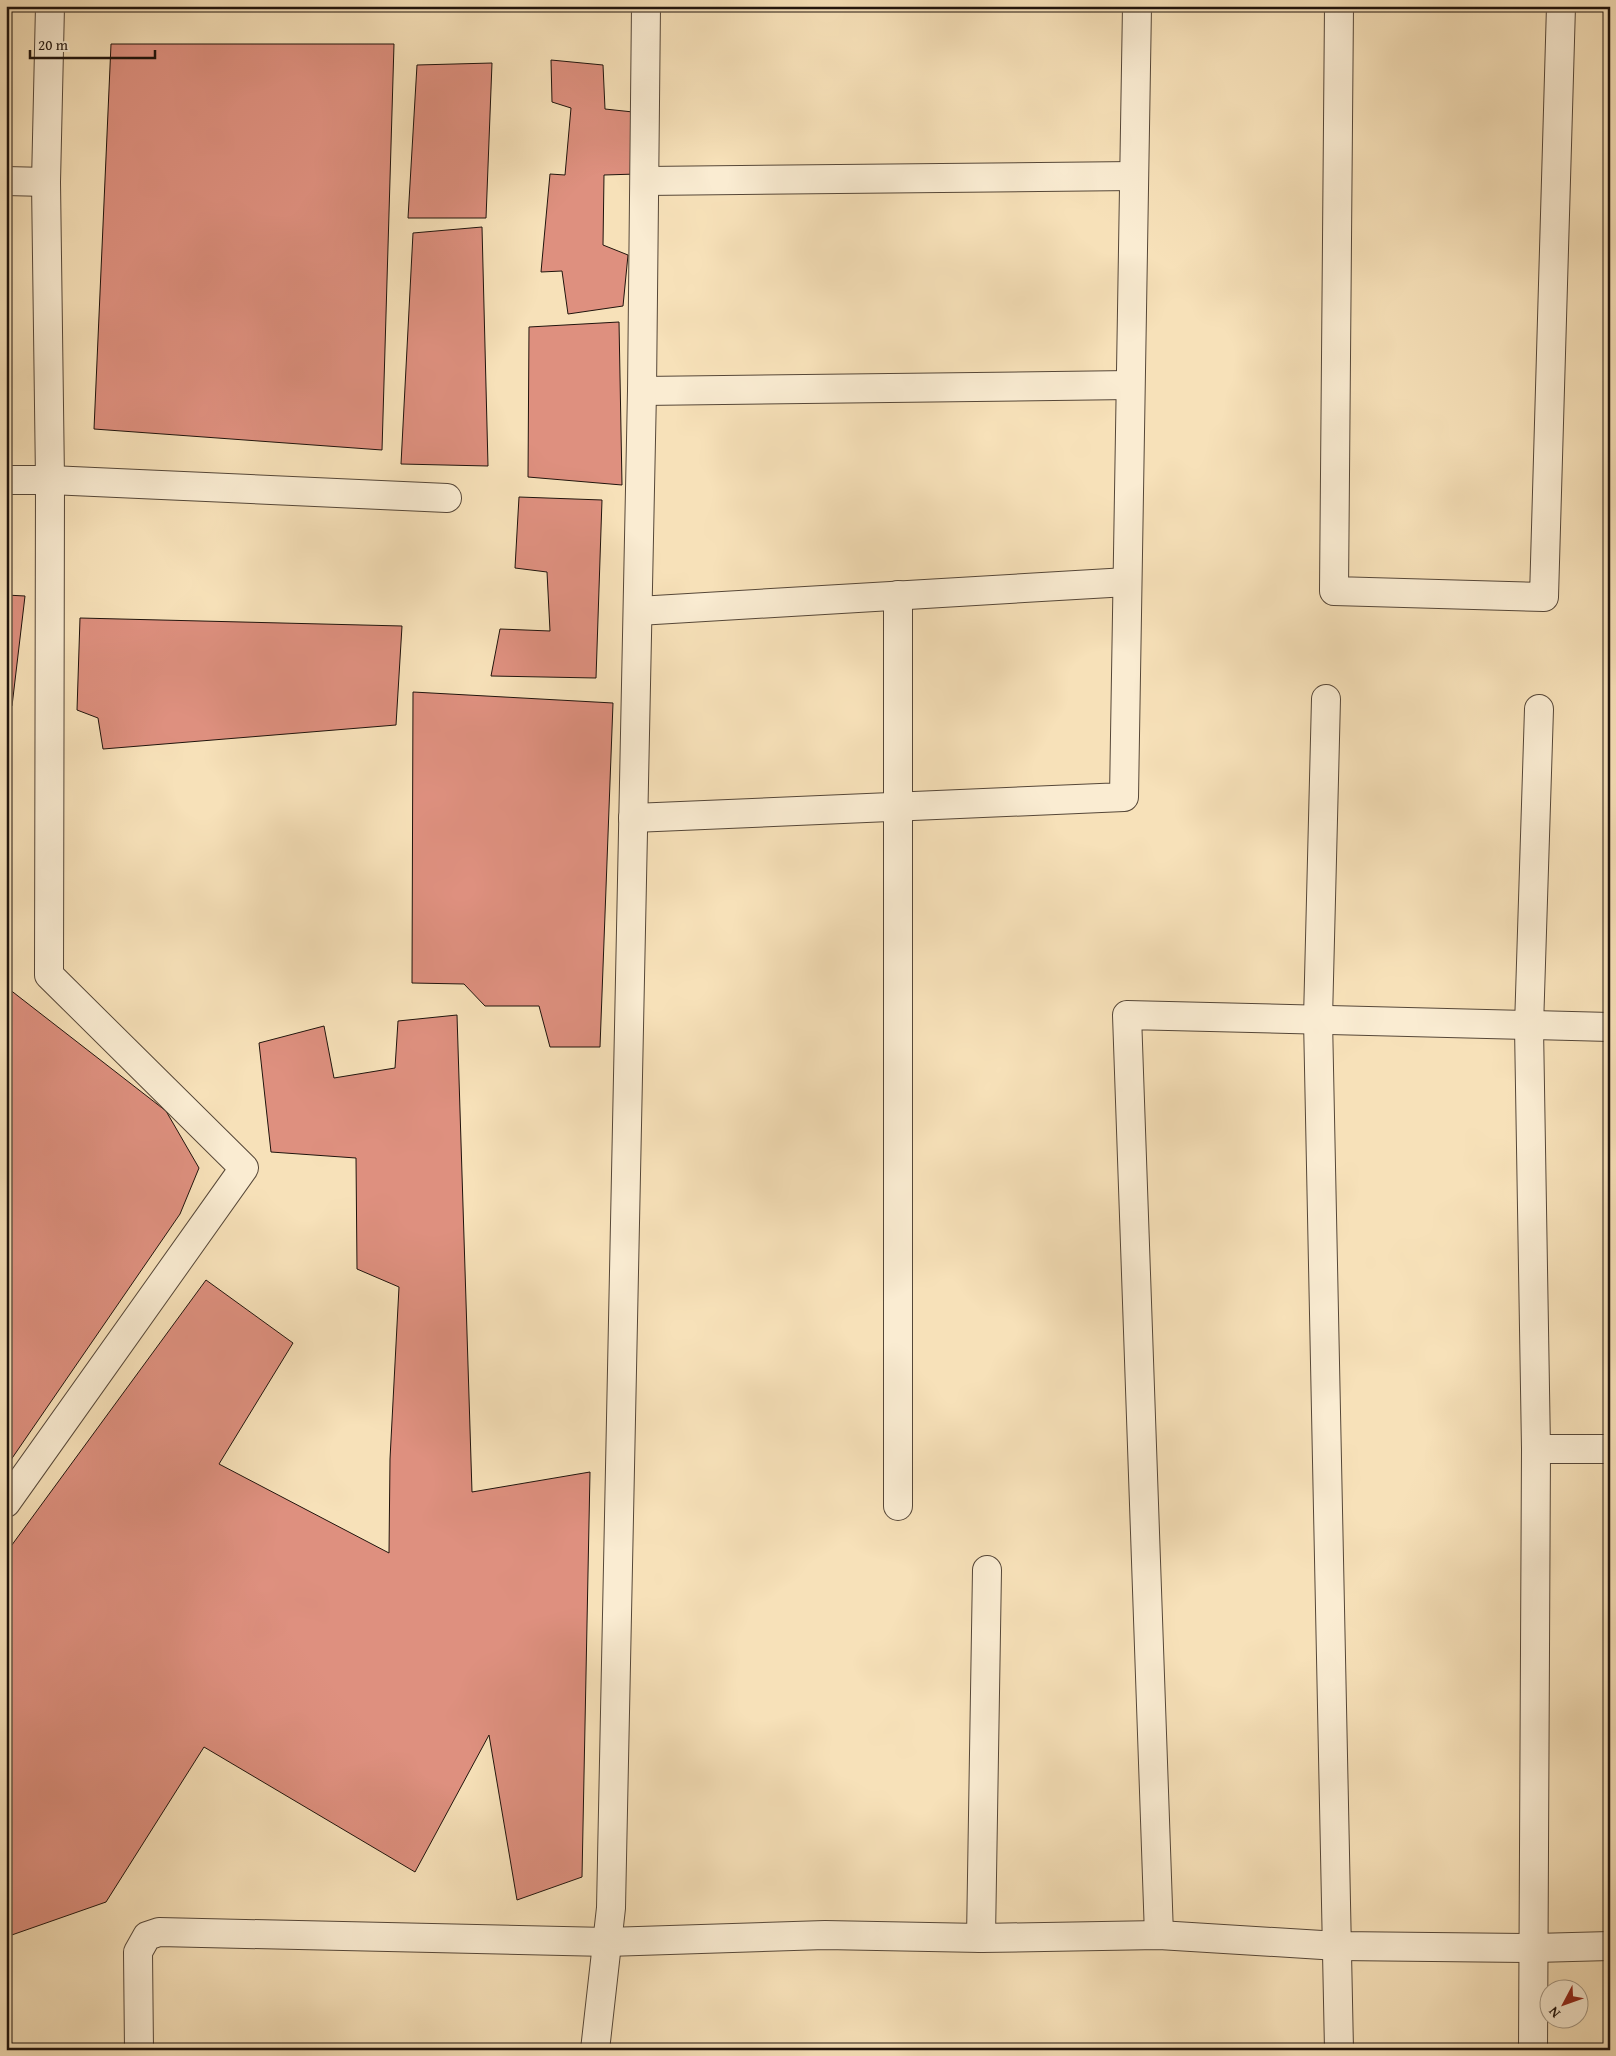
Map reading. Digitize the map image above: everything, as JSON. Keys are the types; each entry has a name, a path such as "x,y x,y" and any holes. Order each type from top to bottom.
{"street":[{"path":"6,1503 244,1168 49,975 50,480 46,182 50,6"},
{"path":"595,2050 612,1898 642,391 646,6"},
{"path":"633,818 1124,796 1136,6"},
{"path":"1339,6 1334,592 1544,597 1561,6"},
{"path":"645,181 1134,176"},
{"path":"6,181 46,182"},
{"path":"642,391 1130,385"},
{"path":"6,480 50,480 446,498"},
{"path":"638,611 1128,582"},
{"path":"898,595 898,1506"},
{"path":"1326,699 1318,1019 1339,2050"},
{"path":"1533,2050 1536,1448 1529,1026 1539,709"},
{"path":"1159,1935 1127,1015 1610,1027"},
{"path":"1536,1448 1610,1449"},
{"path":"981,1938 987,1570"},
{"path":"140,2050 138,1952 148,1936 159,1932 607,1942 826,1935 981,1938 1159,1935 1338,1946 1535,1948 1610,1946"}],"building":[{"path":"111,44 394,44 382,450 94,429"},
{"path":"551,60 603,65 605,109 633,112 637,174 604,175 603,245 628,255 623,306 568,314 562,271 541,272 550,174 565,175 571,108 552,102"},
{"path":"492,63 486,218 408,218 417,65"},
{"path":"482,227 488,466 401,464 413,233"},
{"path":"619,322 622,485 528,477 529,327"},
{"path":"519,497 602,500 596,678 491,676 500,629 550,631 547,572 515,568"},
{"path":"6,595 25,596 12,706 6,706"},
{"path":"80,618 402,626 396,725 103,749 98,718 77,710"},
{"path":"413,692 613,703 600,1047 550,1047 539,1006 485,1006 464,984 412,983"},
{"path":"6,798 11,800 9,989 166,1111 199,1168 180,1214 6,1467"},
{"path":"457,1015 472,1492 590,1472 582,1877 517,1900 489,1735 415,1872 204,1747 106,1902 6,1937 6,1553 206,1280 293,1343 219,1464 389,1553 390,1459 399,1287 357,1269 356,1158 271,1152 259,1043 324,1026 334,1078 395,1068 398,1021"}]}
